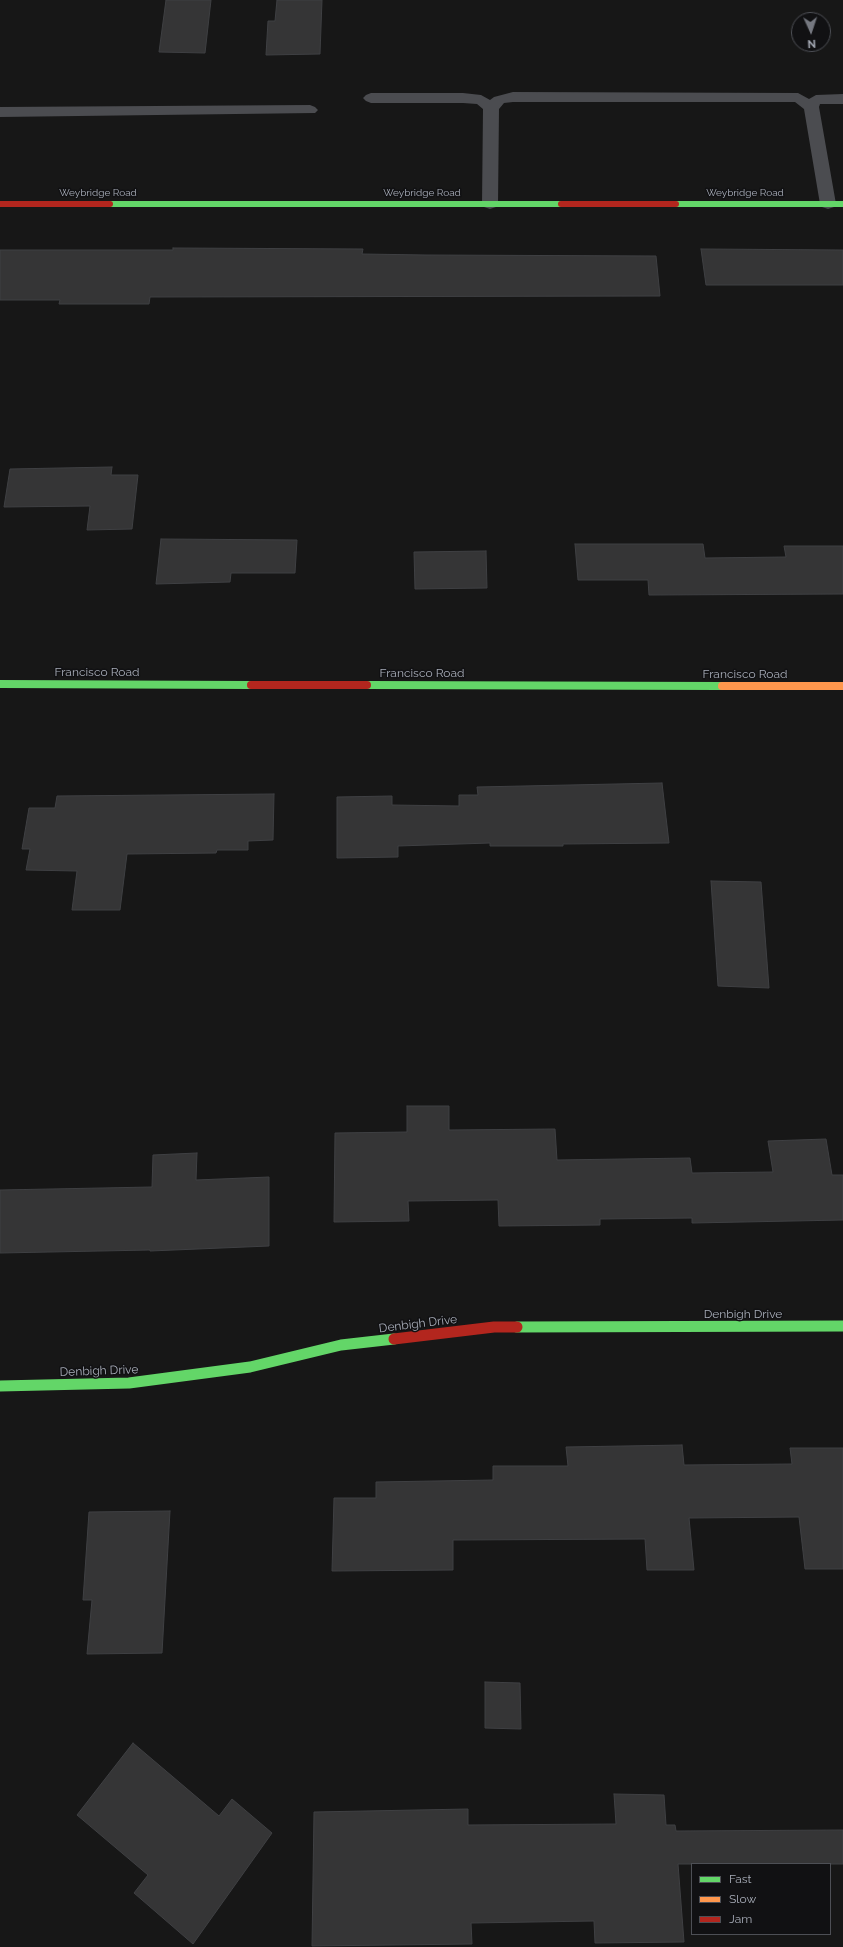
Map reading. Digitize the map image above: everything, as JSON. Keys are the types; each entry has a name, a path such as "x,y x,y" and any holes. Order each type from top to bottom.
{"street":[{"name":"Weybridge Road","path":"0,204 843,204"},
{"name":"Francisco Road","path":"0,684 843,686"},
{"name":"Denbigh Drive","path":"0,1386 129,1384 250,1367 341,1345 494,1327 843,1326"}],"lane":[{"path":"490,204 491,108 499,100 513,97 798,98 811,107 828,204"},
{"path":"371,98 463,98 481,100 491,108"},
{"path":"811,107 816,100 843,99"},
{"path":"0,112 310,110"}],"building":[{"path":"166,0 211,0 205,53 159,52"},
{"path":"277,0 322,0 320,54 266,55 268,21 275,21"},
{"path":"173,248 363,249 362,254 656,256 660,296 150,297 149,304 59,304 60,300 0,300 0,250 173,250"},
{"path":"701,249 843,250 843,285 706,285"},
{"path":"112,467 111,475 138,475 132,529 87,530 90,506 4,507 10,469"},
{"path":"161,539 297,540 295,573 231,573 230,582 156,584"},
{"path":"575,544 703,544 705,558 786,557 784,546 843,546 843,594 649,595 648,580 578,580"},
{"path":"486,551 487,588 415,589 414,552"},
{"path":"662,783 669,843 563,844 563,846 490,846 490,843 398,846 398,857 337,858 337,797 392,796 392,805 459,806 459,795 478,795 477,787"},
{"path":"274,794 273,840 248,841 248,850 217,850 216,853 127,854 120,910 72,910 77,871 26,870 30,849 22,849 29,808 55,808 57,796"},
{"path":"711,881 761,882 769,988 718,986"},
{"path":"407,1106 449,1106 449,1130 555,1129 557,1160 690,1158 692,1173 773,1172 768,1141 826,1139 832,1175 843,1175 843,1220 692,1223 692,1218 600,1219 600,1225 499,1226 498,1200 408,1201 409,1221 334,1222 335,1133 407,1132"},
{"path":"197,1153 196,1180 269,1177 269,1246 150,1251 0,1253 0,1190 152,1187 153,1155"},
{"path":"682,1445 684,1465 792,1464 790,1448 843,1448 843,1569 805,1569 799,1517 689,1518 694,1570 647,1570 645,1539 453,1540 453,1570 332,1571 334,1498 376,1498 376,1482 493,1480 493,1466 568,1466 566,1447"},
{"path":"170,1511 162,1653 87,1654 92,1600 83,1600 89,1512"},
{"path":"485,1682 520,1683 521,1729 485,1728"},
{"path":"133,1743 219,1816 232,1799 272,1833 193,1944 134,1893 148,1875 77,1815"},
{"path":"614,1794 664,1795 666,1825 675,1825 676,1831 843,1830 843,1864 678,1864 684,1942 595,1943 594,1921 471,1923 472,1944 312,1946 314,1812 468,1809 468,1825 616,1824"}],"traffic: fast":[{"path":"110,204 561,204"},
{"path":"676,204 843,204"},
{"path":"0,684 251,685"},
{"path":"367,685 722,686"},
{"path":"517,1327 843,1326"},
{"path":"0,1386 129,1383 250,1367 341,1345 394,1339"}],"traffic: slow":[{"path":"722,686 843,686"}],"traffic: jam":[{"path":"0,204 110,204"},
{"path":"561,204 676,204"},
{"path":"251,685 367,685"},
{"path":"394,1339 494,1327 517,1327"}]}
